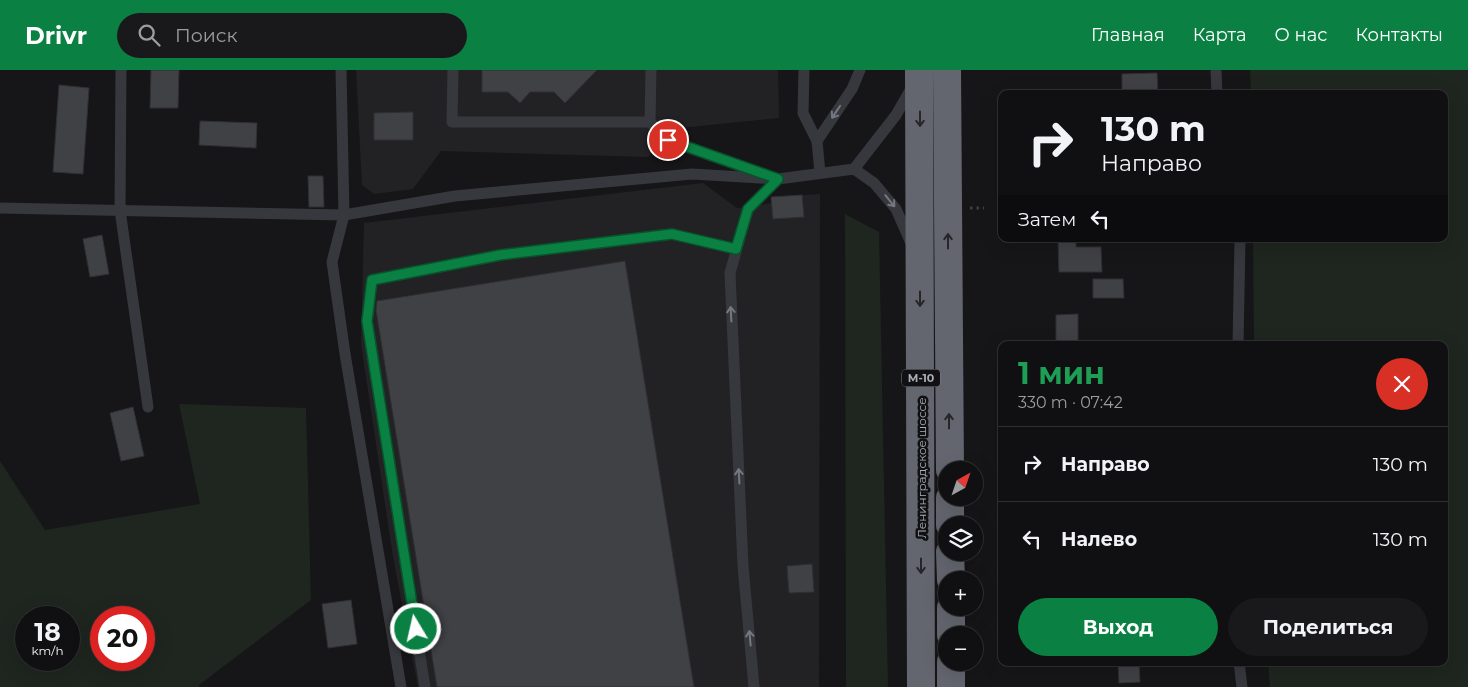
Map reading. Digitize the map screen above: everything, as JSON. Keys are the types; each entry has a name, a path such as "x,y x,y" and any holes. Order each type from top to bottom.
{"highway":[{"name":"М-10","path":"947,70 950,461"},
{"name":"Ленинградское шоссе","path":"919,72 921,687"},
{"path":"951,671 951,687"}],"lane":[{"path":"121,70 120,210 148,407"},
{"path":"341,70 344,215 332,262 345,354 401,687"},
{"path":"453,70 452,122 650,122 668,140 778,179"},
{"path":"650,122 651,70"},
{"path":"804,70 803,113 816,141 820,173"},
{"path":"816,141 852,89 860,70"},
{"path":"1216,70 1217,90"},
{"path":"854,169 896,116 919,72"},
{"path":"0,208 344,215 455,196 692,174 778,179 854,169 874,183 896,208 920,263"},
{"path":"754,687 743,566 730,273 748,209 778,179"},
{"path":"425,687 367,321 372,280 500,255 672,234 736,249"},
{"path":"1238,341 1240,242"},
{"path":"1239,666 1242,687"}],"path":[{"path":"966,208 984,208"}],"shaded area":[{"path":"356,70 778,70 779,118 680,128 648,157 441,151 413,189 374,194 362,185"},
{"path":"1250,70 1468,70 1468,687 1270,687 1268,666 1448,666 1448,341 1254,341 1253,242 1448,242 1448,90 1251,90"},
{"path":"703,183 737,208 771,203 771,197 820,194 819,687 418,687 393,557 361,344 364,223"},
{"path":"845,214 879,232 888,687 846,687"},
{"path":"179,404 306,408 311,600 199,685 199,687 0,687 0,461 45,530 200,504"}],"building":[{"path":"151,70 179,70 178,108 150,108"},
{"path":"482,70 597,70 565,103 554,92 530,92 520,103 508,92 482,92"},
{"path":"1157,73 1158,90 1122,90 1122,74"},
{"path":"59,85 89,88 83,174 53,172"},
{"path":"413,112 413,140 374,140 374,113"},
{"path":"200,121 257,123 256,148 199,145"},
{"path":"308,176 323,176 324,207 309,207"},
{"path":"802,195 804,217 773,219 771,197"},
{"path":"102,235 109,274 90,277 83,239"},
{"path":"1058,242 1076,242 1076,247 1101,247 1102,272 1059,272"},
{"path":"625,261 694,687 437,687 376,310 377,301"},
{"path":"1093,279 1123,279 1124,298 1093,298"},
{"path":"1078,314 1078,341 1056,341 1056,315"},
{"path":"133,407 144,456 121,461 110,413"},
{"path":"812,564 814,592 789,593 787,566"},
{"path":"351,600 357,644 328,648 322,604"},
{"path":"1118,666 1139,666 1140,682 1119,683"}],"route":[{"path":"416,629 367,321 372,280 500,255 672,234 736,249 748,209 778,179 668,140"}]}
